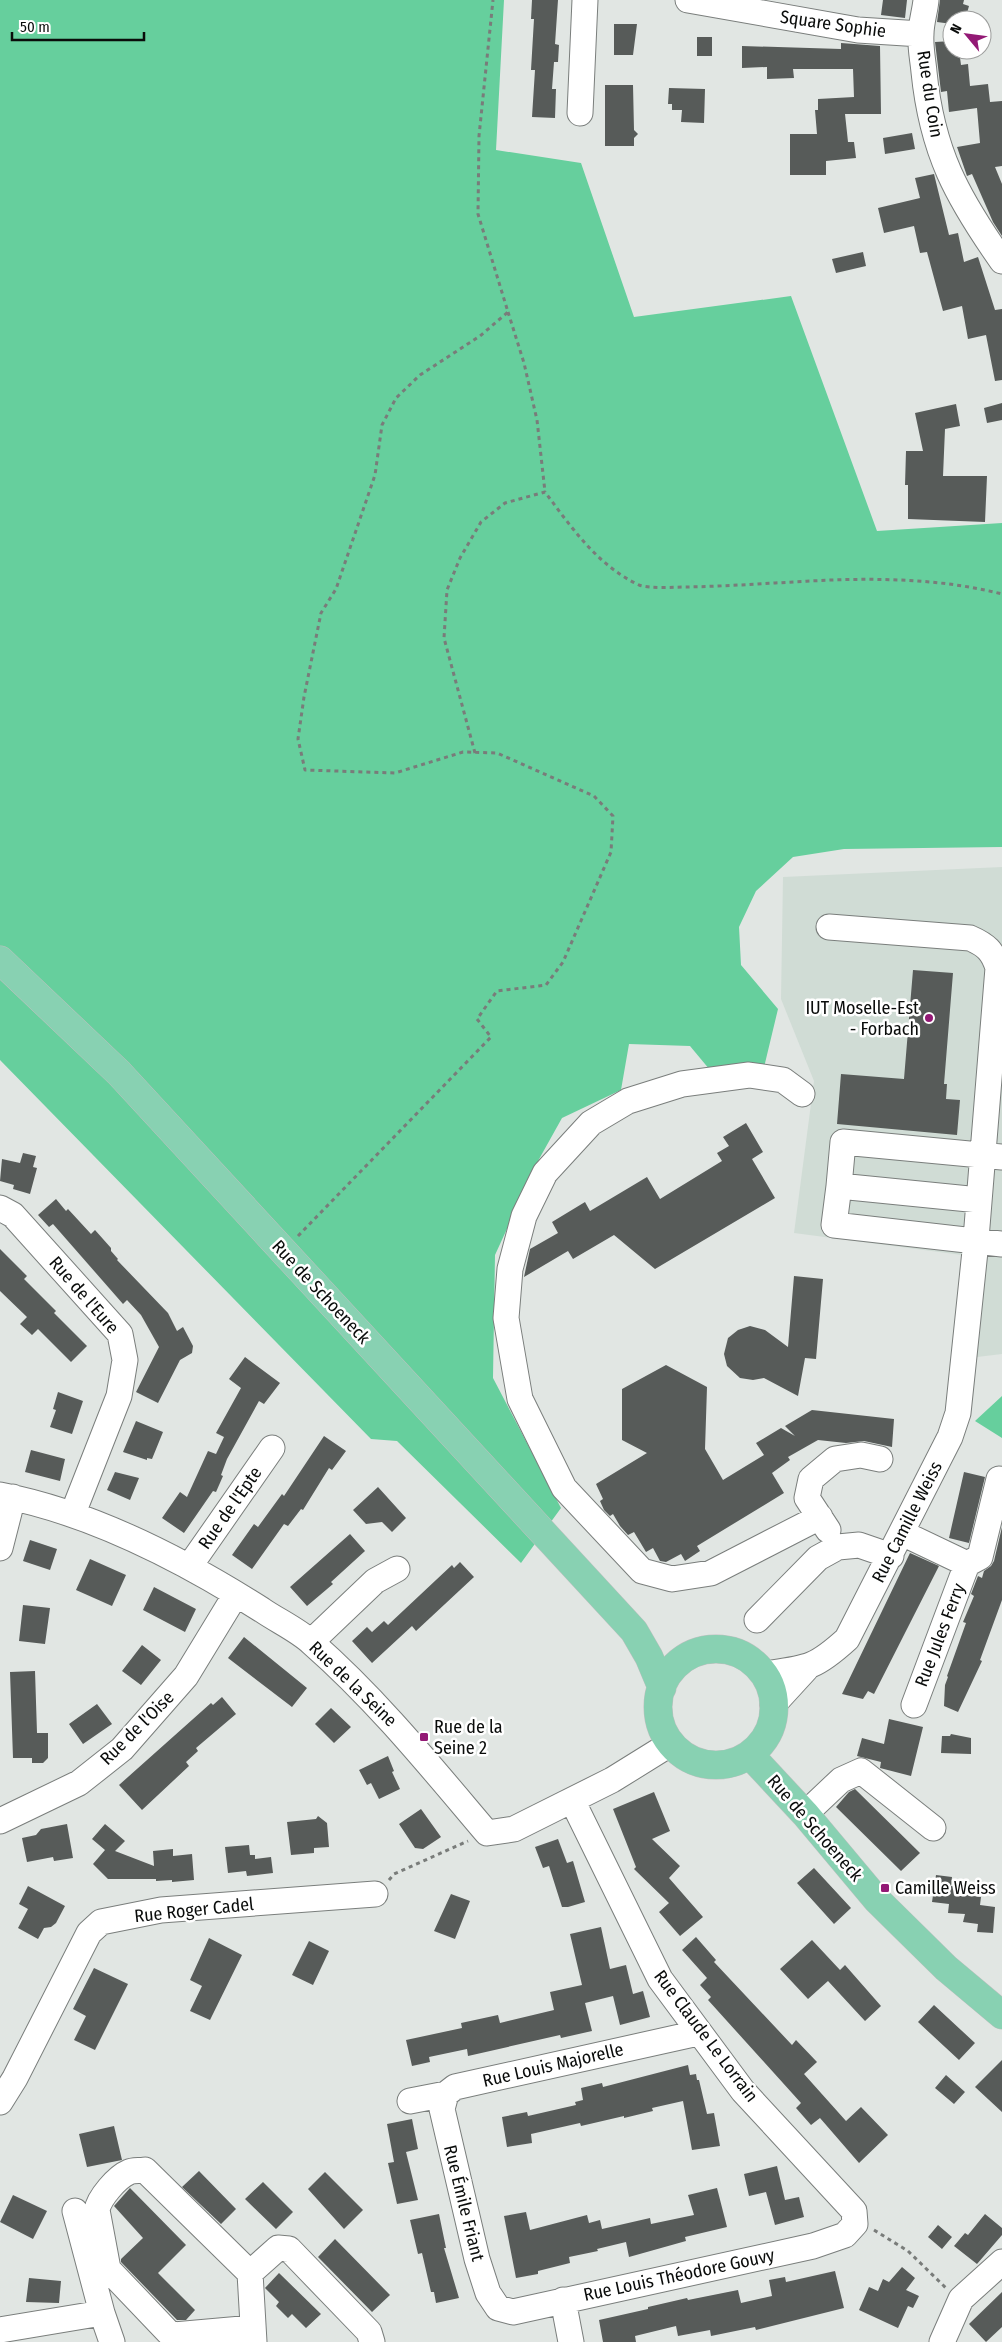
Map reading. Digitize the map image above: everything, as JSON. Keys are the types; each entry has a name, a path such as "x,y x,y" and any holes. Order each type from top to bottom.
{"main road":[{"name":"Rue de Schoeneck","path":"0,960 119,1074 634,1631 649,1657 662,1688"},
{"name":"Rue de Schoeneck","path":"634,1631 665,1648 691,1654"},
{"path":"707,1649 727,1650 751,1660 764,1674 769,1683 774,1713 770,1728 760,1746 750,1755 739,1762 722,1765 694,1762 670,1744 659,1722 659,1695 672,1668 691,1654 707,1649"},
{"name":"Rue de Schoeneck","path":"750,1755 805,1814 878,1900 946,1968 998,2014"}],"street":[{"path":"580,113 585,0"},
{"name":"Square Sophie","path":"688,0 858,30 921,34"},
{"name":"Rue du Coin","path":"926,0 921,34 929,114 936,140 947,170 964,204 1002,261"},
{"path":"829,927 970,938 995,944"},
{"name":"Rue Camille Weiss","path":"773,1705 806,1669 825,1659 847,1639 950,1437 958,1413 979,1200 993,1156 998,968 994,954 995,944"},
{"path":"802,1094 784,1080 749,1075 682,1084 628,1101 591,1124 545,1173 524,1216 510,1270 506,1318 520,1399 564,1488 642,1571 672,1578 712,1574 820,1517"},
{"path":"993,1156 843,1142 834,1225 1002,1244"},
{"path":"839,1186 979,1200"},
{"name":"Rue de l'Eure","path":"0,1208 13,1215 120,1334 125,1360 119,1396 73,1513"},
{"name":"Rue de l'Epte","path":"189,1567 272,1448"},
{"path":"838,1547 807,1498 811,1479 835,1459 861,1455 880,1459"},
{"name":"Rue Jules Ferry","path":"914,1705 967,1564 980,1557 999,1479"},
{"path":"0,1548 7,1496"},
{"name":"Rue de la Seine","path":"7,1496 73,1513 189,1567 236,1594 311,1642 400,1730 486,1833"},
{"name":"Rue Jules Ferry","path":"902,1533 967,1564"},
{"path":"757,1620 818,1558 838,1547 859,1545 891,1556"},
{"path":"311,1642 375,1581 397,1569"},
{"name":"Rue de l'Oise","path":"1,1814 79,1782 122,1749 186,1676 236,1594"},
{"name":"Rue Camille Weiss","path":"764,1674 806,1669"},
{"path":"486,1833 514,1829 612,1780 670,1744"},
{"path":"805,1814 841,1780 861,1771 933,1828"},
{"name":"Rue Claude Le Lorrain","path":"572,1800 660,1979 698,2033 743,2091 854,2211 855,2224"},
{"name":"Rue Roger Cadel","path":"0,2102 15,2078 89,1933 101,1922 161,1910 375,1894"},
{"name":"Rue Louis Majorelle","path":"410,2100 446,2094 455,2087 698,2033"},
{"name":"Rue Émile Friant","path":"446,2094 442,2109 477,2260 488,2293 498,2308"},
{"path":"145,2170 250,2273 254,2335 174,2335 168,2332 108,2269 97,2210 101,2196 129,2171 145,2170"},
{"path":"75,2211 102,2313 112,2342"},
{"name":"Rue Louis Théodore Gouvy","path":"498,2308 514,2312 813,2246 845,2235 855,2224"},
{"path":"250,2273 278,2248 289,2249 369,2332 372,2342"},
{"path":"942,2342 960,2299 1002,2262"},
{"path":"563,2300 571,2342"},
{"path":"0,2330 102,2313"}],"path":[{"path":"493,0 479,136 478,214 524,364 537,420 545,492 576,533 602,561 640,585 672,588 832,580 890,580 969,586 1002,594"},
{"path":"281,1249 306,1230 491,1036 477,1019 497,991 546,985 563,962 612,852 613,816 594,796 562,780 519,764 497,753 463,752 395,773 305,770 298,739 304,697 321,614 336,589 375,475 382,425 396,398 420,375 480,336 508,312"},
{"path":"475,753 444,638 447,590 460,558 481,522 505,503 545,492"},
{"path":"375,1894 394,1874 486,1833"},
{"path":"855,2224 880,2232 908,2251 938,2282 960,2299"}],"shaded area":[{"path":"1002,867 1002,1354 977,1357 989,1241 962,1255 794,1233 814,1081 781,999 783,877"}],"green space":[{"path":"0,0 504,0 496,150 581,163 634,317 791,296 877,531 1002,523 1002,847 844,849 793,857 756,891 739,927 741,965 778,1009 760,1084 710,1070 690,1046 629,1044 621,1090 562,1118 538,1161 495,1255 493,1378 561,1508 521,1563 397,1441 371,1439 0,1060"},
{"path":"1002,1396 1002,1438 975,1421"}],"building":[{"path":"532,0 558,0 555,44 559,45 558,62 554,62 552,89 556,89 555,118 532,117 535,70 531,70 534,19 531,19"},
{"path":"883,0 907,0 905,18 881,15"},
{"path":"940,0 964,0 963,4 969,6 968,10 942,10 942,23 937,22"},
{"path":"614,24 637,24 633,55 614,55"},
{"path":"697,37 712,37 712,56 697,56"},
{"path":"935,42 942,42 942,60 960,60 961,65 968,64 970,86 988,84 990,102 1002,101 1002,166 995,167 1002,184 1002,236 993,222 972,174 967,176 957,147 980,143 977,108 949,112 947,91 941,92"},
{"path":"841,43 880,46 881,114 845,114 848,142 854,142 856,158 826,161 826,175 790,175 790,134 817,134 815,110 818,110 818,99 854,97 853,69 793,69 794,78 767,79 767,67 742,68 742,46 841,49"},
{"path":"605,85 633,85 634,130 638,134 634,138 634,146 605,146"},
{"path":"669,88 705,89 704,123 681,122 682,110 672,110 672,104 668,104"},
{"path":"912,133 915,149 885,154 883,138"},
{"path":"934,174 949,235 958,233 964,262 978,257 995,310 1002,309 1002,380 995,381 986,335 968,339 962,306 943,311 927,252 920,253 914,226 884,233 878,208 920,198 915,178"},
{"path":"863,252 866,266 836,273 832,259"},
{"path":"1002,403 1002,420 987,423 984,408"},
{"path":"956,404 960,426 945,429 943,476 987,476 985,522 908,519 908,485 905,485 906,451 923,451 915,413"},
{"name":"IUT Moselle-Est - Forbach","path":"913,970 953,973 944,1084 947,1084 946,1099 960,1100 957,1135 837,1124 841,1074 904,1079"},
{"path":"746,1123 763,1152 752,1159 775,1198 655,1269 614,1235 573,1259 568,1251 524,1277 530,1249 558,1233 552,1222 585,1202 590,1211 647,1177 660,1199 722,1161 717,1153 729,1146 723,1137"},
{"path":"23,1153 36,1156 33,1167 37,1168 30,1194 13,1189 14,1185 0,1181 2,1159 20,1163"},
{"path":"56,1199 91,1234 95,1230 111,1248 117,1260 168,1313 177,1331 183,1327 193,1346 192,1353 180,1360 158,1403 136,1392 159,1347 141,1315 127,1300 123,1304 53,1224 49,1227 38,1215"},
{"path":"0,1249 27,1276 24,1279 56,1311 54,1313 87,1346 71,1362 38,1329 32,1335 20,1324 27,1317 0,1291"},
{"path":"794,1276 823,1279 816,1359 805,1358 798,1396 764,1378 753,1380 740,1378 727,1366 724,1354 728,1338 738,1330 750,1326 765,1330 788,1347"},
{"path":"245,1357 280,1383 264,1404 259,1401 227,1459 221,1475 223,1476 216,1492 213,1491 184,1533 162,1518 180,1492 187,1497 208,1451 216,1454 224,1437 216,1433 241,1388 229,1379"},
{"path":"666,1365 707,1387 705,1449 723,1480 764,1455 756,1443 781,1428 795,1436 785,1426 812,1410 894,1419 892,1447 864,1441 846,1443 818,1440 788,1457 790,1460 772,1473 784,1493 697,1546 700,1551 685,1561 681,1554 666,1562 660,1561 653,1548 646,1552 634,1532 628,1535 613,1514 610,1516 604,1510 600,1501 603,1499 596,1484 647,1453 622,1440 622,1389"},
{"path":"58,1392 83,1401 72,1434 50,1427 56,1410 53,1409"},
{"path":"136,1421 163,1432 152,1459 147,1458 147,1460 123,1452"},
{"path":"324,1436 346,1451 332,1470 329,1468 303,1510 301,1509 288,1526 284,1524 252,1569 232,1555 254,1524 258,1527 282,1494 284,1496"},
{"path":"31,1450 65,1459 60,1481 25,1472"},
{"path":"115,1472 139,1478 130,1500 107,1490"},
{"path":"964,1472 985,1477 969,1543 949,1538"},
{"path":"378,1487 406,1518 392,1532 382,1522 366,1524 353,1510"},
{"path":"1002,1527 1002,1600 980,1660 982,1661 958,1712 944,1706 947,1676 966,1623 963,1622 974,1596 971,1594 978,1576 982,1578 984,1571 994,1561"},
{"path":"350,1534 365,1551 331,1582 333,1584 307,1606 290,1587"},
{"path":"30,1540 57,1549 50,1570 23,1561"},
{"path":"910,1553 939,1566 874,1694 868,1691 863,1699 842,1694"},
{"path":"90,1559 126,1575 112,1606 76,1590"},
{"path":"460,1562 474,1577 416,1631 412,1626 372,1663 352,1641 367,1627 372,1632 384,1621 388,1625 452,1565 454,1568"},
{"path":"154,1587 196,1609 185,1632 143,1610"},
{"path":"23,1605 50,1608 45,1644 19,1641"},
{"path":"244,1637 307,1688 292,1707 228,1658"},
{"path":"142,1645 161,1660 141,1685 122,1671"},
{"path":"35,1671 37,1733 48,1733 48,1758 43,1763 32,1763 32,1758 13,1758 10,1672"},
{"path":"222,1697 236,1714 196,1748 198,1751 186,1762 189,1766 142,1810 119,1785 211,1703 213,1705"},
{"path":"97,1704 112,1724 83,1744 69,1724"},
{"path":"331,1708 351,1727 334,1743 315,1724"},
{"path":"889,1719 923,1727 911,1776 880,1768 881,1762 857,1756 862,1738 884,1744"},
{"path":"951,1734 971,1738 971,1754 941,1753 942,1736 950,1736"},
{"path":"388,1756 394,1771 392,1772 400,1789 379,1799 371,1783 367,1785 359,1770"},
{"path":"855,1789 920,1853 901,1871 836,1807 849,1792"},
{"path":"654,1792 670,1831 652,1839 680,1866 669,1878 703,1917 680,1936 659,1912 669,1903 634,1869 636,1867 613,1809"},
{"path":"421,1809 441,1837 423,1849 415,1848 399,1824"},
{"path":"318,1816 327,1823 329,1847 314,1848 314,1853 291,1855 287,1822 316,1819"},
{"path":"67,1824 73,1858 54,1861 53,1857 27,1862 22,1838 36,1835 41,1829"},
{"path":"105,1824 125,1841 115,1851 154,1866 153,1851 173,1849 173,1856 192,1854 194,1880 172,1882 172,1880 156,1881 156,1879 108,1879 93,1864 105,1850 92,1839"},
{"path":"558,1839 567,1863 573,1861 585,1902 568,1907 562,1907 549,1866 543,1868 535,1847"},
{"path":"249,1845 250,1855 255,1855 255,1859 271,1857 273,1873 247,1876 246,1871 228,1873 225,1847"},
{"path":"814,1868 851,1908 834,1924 797,1883"},
{"path":"936,1875 952,1877 951,1886 967,1888 966,1895 981,1897 980,1905 995,1907 993,1933 977,1932 978,1924 963,1922 965,1914 948,1913 949,1904 932,1902"},
{"path":"28,1886 65,1906 56,1923 51,1927 44,1928 38,1939 18,1928 28,1909 19,1904"},
{"path":"451,1894 470,1901 455,1939 434,1931"},
{"path":"601,1927 610,1969 626,1965 633,1994 643,1991 650,2017 620,2025 613,1996 585,2003 592,2031 561,2038 560,2035 468,2056 467,2049 429,2057 430,2062 412,2066 406,2040 462,2028 461,2023 498,2015 500,2023 554,2010 550,1992 582,1985 570,1934"},
{"path":"696,1937 716,1960 714,1962 792,2045 796,2040 817,2062 804,2074 846,2121 861,2107 888,2135 859,2163 820,2118 811,2125 796,2108 801,2103 708,2000 711,1997 700,1985 707,1978 682,1950"},
{"path":"209,1938 242,1955 210,2020 190,2011 202,1986 190,1980"},
{"path":"812,1940 840,1970 845,1965 881,2006 865,2021 828,1981 808,1999 780,1969"},
{"path":"309,1941 329,1951 313,1985 292,1975"},
{"path":"94,1968 128,1984 95,2050 74,2040 86,2016 73,2009"},
{"path":"934,2005 975,2043 959,2060 918,2022"},
{"path":"1002,2060 1002,2112 975,2087"},
{"path":"688,2065 690,2075 696,2074 697,2080 699,2080 707,2114 714,2113 720,2146 692,2150 683,2101 652,2108 653,2111 624,2118 624,2116 581,2126 580,2123 531,2134 532,2143 507,2147 502,2117 527,2112 528,2116 576,2105 575,2102 583,2100 581,2088 602,2083 603,2087"},
{"path":"946,2075 965,2092 954,2104 935,2088"},
{"path":"412,2119 418,2149 406,2152 418,2200 397,2204 388,2163 394,2162 387,2124"},
{"path":"114,2126 122,2160 87,2167 79,2134"},
{"path":"777,2166 785,2200 799,2197 804,2217 775,2225 766,2192 749,2196 744,2174"},
{"path":"199,2171 236,2209 221,2224 182,2187"},
{"path":"325,2172 363,2210 344,2229 308,2189"},
{"path":"263,2182 293,2212 276,2229 245,2199"},
{"path":"130,2188 186,2245 158,2273 195,2310 186,2320 177,2320 121,2262 121,2259 143,2238 114,2206"},
{"path":"717,2188 727,2227 685,2237 686,2241 629,2257 626,2242 597,2249 598,2251 569,2257 570,2263 538,2271 538,2274 516,2278 504,2216 526,2212 530,2230 587,2215 589,2223 600,2220 602,2229 650,2218 651,2224 694,2215 688,2195"},
{"path":"13,2195 47,2211 33,2239 0,2222"},
{"path":"439,2214 446,2248 444,2248 459,2298 436,2303 434,2292 431,2292 422,2253 418,2254 410,2220"},
{"path":"985,2214 1002,2228 1002,2235 977,2264 954,2246 965,2233 968,2235"},
{"path":"938,2225 952,2237 942,2249 928,2237"},
{"path":"335,2239 390,2295 372,2312 318,2257"},
{"path":"902,2267 915,2278 906,2290 919,2296 913,2308 908,2306 898,2328 859,2310 869,2287 878,2291 883,2279 889,2282"},
{"path":"835,2271 844,2308 756,2330 755,2327 711,2336 710,2330 678,2336 676,2326 635,2336 636,2342 603,2342 599,2320 687,2298 688,2300 738,2290 741,2303 772,2296 769,2280 785,2277 786,2282"},
{"path":"279,2273 321,2314 306,2328 292,2314 288,2318 276,2306 279,2302 265,2288"},
{"path":"29,2278 61,2281 59,2303 26,2302"},
{"path":"1002,2292 1002,2327 986,2342 969,2324"}],"place":[{"name":"IUT Moselle-Est - Forbach","path":"929,1018"},
{"name":"Rue de la Seine 2","path":"424,1737"},
{"name":"Camille Weiss","path":"885,1888"}]}
